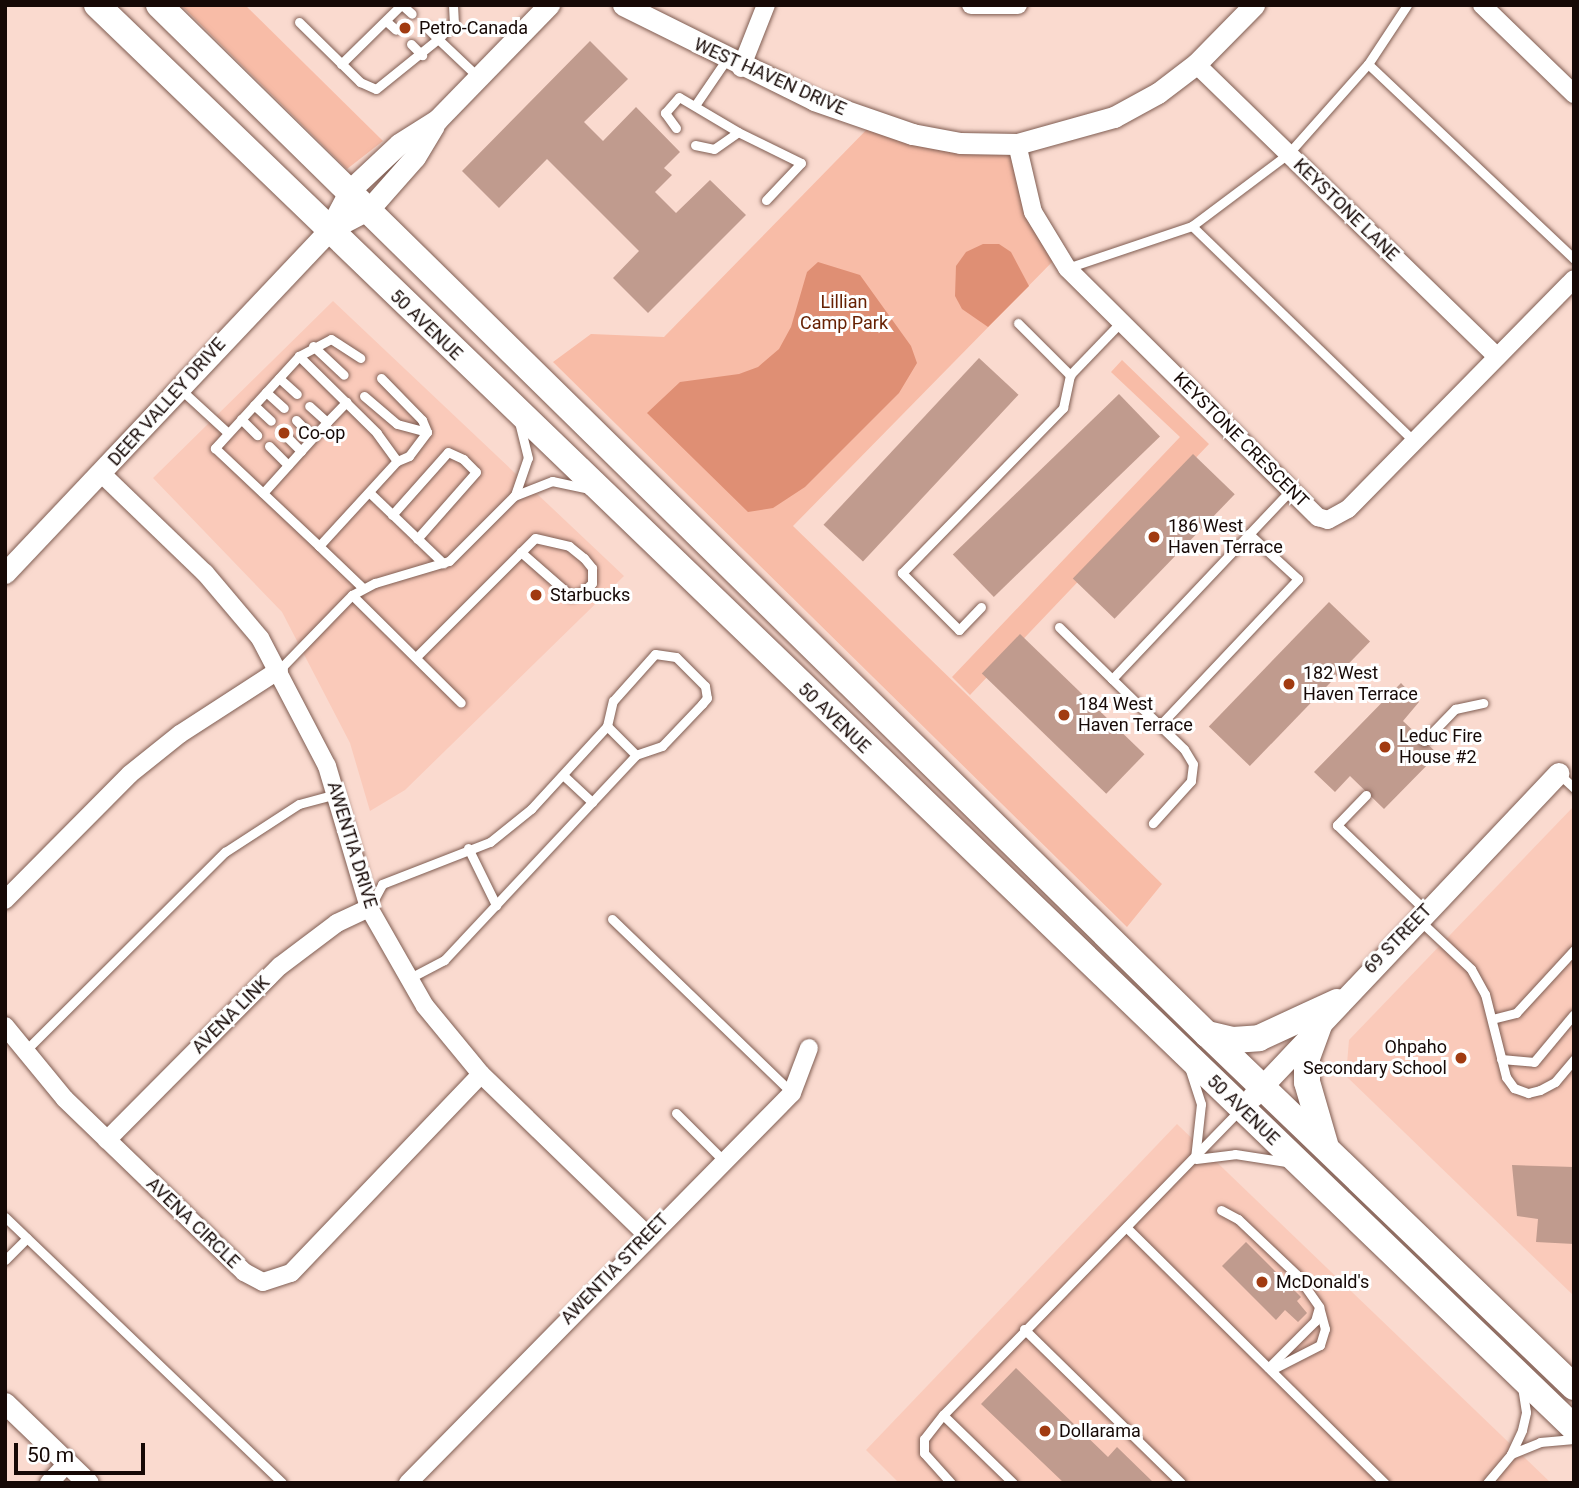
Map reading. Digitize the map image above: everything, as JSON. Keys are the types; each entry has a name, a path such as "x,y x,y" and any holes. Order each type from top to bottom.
{"main road":[{"name":"50 AVENUE","path":"97,5 599,493 1574,1428"},
{"name":"50 AVENUE","path":"159,5 1261,1087 1574,1387"},
{"path":"1207,1034 1233,1040 1259,1038 1338,1002"},
{"path":"1319,1025 1307,1058 1307,1082 1326,1149"}],"street":[{"name":"DEER VALLEY DRIVE","path":"5,573 102,474 178,387 360,200 399,144 437,120 549,5"},
{"name":"WEST HAVEN DRIVE","path":"624,5 733,64 814,100 912,134 960,144 1017,144 1114,117 1158,93 1196,64 1254,5"},
{"path":"733,64 766,5"},
{"path":"971,5 1018,5"},
{"path":"1482,5 1574,93"},
{"name":"KEYSTONE LANE","path":"1196,64 1497,357"},
{"name":"KEYSTONE CRESCENT","path":"1017,144 1034,212 1066,268 1318,517 1328,520 1348,509 1574,279"},
{"name":"AWENTIA DRIVE","path":"102,474 231,601 279,670 306,720 337,794 369,908 408,979 449,1039 481,1074 647,1236"},
{"path":"5,900 130,774 180,734 279,670"},
{"name":"69 STREET","path":"1242,1109 1338,1002 1558,773"},
{"name":"AVENA LINK","path":"107,1140 280,966 337,923 369,908"},
{"name":"AVENA CIRCLE","path":"5,1026 24,1052 107,1140 244,1272 272,1283 291,1273 481,1074"},
{"name":"AWENTIA STREET","path":"408,1483 722,1159 792,1093 809,1048"},
{"path":"5,1403 88,1483"},
{"path":"49,1483 68,1464"}],"lane":[{"path":"341,64 402,5 412,14"},
{"path":"299,22 360,82 376,89 422,55 454,22 453,5"},
{"path":"1066,268 1192,226 1288,154 1368,64 1407,5"},
{"path":"386,20 396,30"},
{"path":"427,28 478,77"},
{"path":"411,44 422,55"},
{"path":"696,104 733,64"},
{"path":"1368,64 1574,259"},
{"path":"676,128 665,113 679,97 696,104 738,132 801,163 766,200"},
{"path":"695,145 714,149 738,132"},
{"path":"1192,226 1414,441"},
{"path":"1017,323 1070,375"},
{"path":"981,607 959,630 902,573 1063,408 1070,375 1121,323"},
{"path":"360,358 331,339 313,346 299,356 215,448 363,587"},
{"path":"313,346 344,375"},
{"path":"299,356 346,402 397,461"},
{"path":"279,377 297,394"},
{"path":"381,378 422,420 427,432"},
{"path":"178,387 228,433"},
{"path":"266,392 284,408"},
{"path":"364,396 397,424 427,432"},
{"path":"263,493 346,402"},
{"path":"254,405 271,421"},
{"path":"309,406 327,422"},
{"path":"514,496 528,458 516,412"},
{"path":"241,419 257,435"},
{"path":"296,420 313,437"},
{"path":"282,432 301,451"},
{"path":"318,546 397,461 409,456 427,432"},
{"path":"269,446 288,465"},
{"path":"392,515 448,452 463,459 476,472 417,538"},
{"path":"279,670 352,594 363,587 443,564 514,496 552,481 599,493"},
{"path":"1112,679 1291,490"},
{"path":"369,492 443,564"},
{"path":"1160,725 1298,579 1249,534"},
{"path":"416,657 521,552 535,538 569,546 592,568 592,583 583,592 571,596 553,584 521,552"},
{"path":"352,594 461,703"},
{"path":"1059,627 1160,725 1193,764 1191,781 1153,823"},
{"path":"369,908 382,884 468,848 490,842 531,809 607,726 613,701 655,654 676,657 705,686 707,698 662,746 636,755 444,960 408,979"},
{"path":"1424,741 1455,709 1483,702"},
{"path":"607,726 636,755"},
{"path":"1558,773 1574,788"},
{"path":"563,775 592,802"},
{"path":"24,1052 225,852 299,804 337,794"},
{"path":"1366,795 1337,825 1471,969 1492,1019 1501,1059 1514,1088 1528,1093 1555,1082 1574,1059"},
{"path":"468,848 496,905"},
{"path":"612,919 792,1093"},
{"path":"1492,1019 1516,1013 1574,950"},
{"path":"1501,1059 1534,1062 1574,1014"},
{"path":"1174,1045 1189,1067 1201,1104 1195,1159"},
{"path":"951,1483 924,1453 924,1439 1024,1329 1242,1109"},
{"path":"676,1113 722,1159"},
{"path":"1195,1159 1255,1155 1300,1164"},
{"path":"1221,1210 1258,1238 1316,1300 1325,1320 1320,1345 1270,1369"},
{"path":"5,1217 282,1483"},
{"path":"1127,1228 1385,1483"},
{"path":"5,1260 27,1238"},
{"path":"1270,1369 1315,1321 1316,1300"},
{"path":"1024,1329 1181,1483"},
{"path":"1487,1483 1511,1454 1526,1412 1516,1372"},
{"path":"943,1415 1013,1483"},
{"path":"1511,1454 1541,1442 1574,1439"}],"shaded area":[{"path":"333,301 624,576 405,790 370,811 350,743 282,612 153,478"},
{"name":"Ohpaho Secondary School","path":"1574,806 1574,1296 1346,1076 1349,1040"},
{"path":"1177,1124 1551,1483 899,1483 866,1450"}],"green space":[{"path":"181,5 245,5 383,141 347,169"},
{"name":"Lillian Camp Park","path":"875,121 1017,144 1059,255 793,526 1162,884 1127,927 553,362 591,334 664,337"},
{"path":"983,244 999,244 1011,252 1029,286 988,327 962,309 955,296 956,266 966,252"},
{"path":"818,262 860,275 911,346 917,363 899,393 805,487 773,508 748,512 647,413 680,382 739,374 758,367 779,349 791,327 807,272"},
{"path":"1122,360 1209,444 970,695 952,677 1180,437 1111,372"}],"building":[{"path":"590,41 628,79 584,122 603,141 636,107 680,152 664,168 672,175 655,192 676,213 710,180 746,215 648,313 613,278 639,251 547,159 499,208 462,171"},
{"path":"979,358 1018,395 863,562 824,525"},
{"path":"1119,394 1160,436 994,597 953,554"},
{"name":"186 West Haven Terrace","path":"1193,454 1235,494 1115,619 1073,578"},
{"name":"182 West Haven Terrace","path":"1329,602 1370,642 1250,766 1209,726"},
{"name":"184 West Haven Terrace","path":"1020,634 1144,754 1106,794 982,674"},
{"name":"Leduc Fire House #2","path":"1401,683 1419,702 1403,721 1438,754 1384,809 1350,776 1335,792 1314,772"},
{"path":"1512,1165 1574,1167 1574,1244 1536,1242 1538,1219 1517,1216"},
{"name":"McDonald's","path":"1246,1242 1301,1297 1297,1301 1307,1313 1298,1322 1285,1310 1276,1320 1222,1266"},
{"name":"Dollarama","path":"1016,1368 1108,1457 1117,1447 1154,1483 1064,1483 981,1404"}],"place":[{"name":"Petro-Canada","path":"405,28"},
{"name":"Co-op","path":"284,433"},
{"name":"186 West Haven Terrace","path":"1154,537"},
{"name":"Starbucks","path":"536,595"},
{"name":"182 West Haven Terrace","path":"1289,684"},
{"name":"184 West Haven Terrace","path":"1064,715"},
{"name":"Leduc Fire House #2","path":"1385,747"},
{"name":"Ohpaho Secondary School","path":"1461,1058"},
{"name":"McDonald's","path":"1262,1282"},
{"name":"Dollarama","path":"1045,1431"}]}
